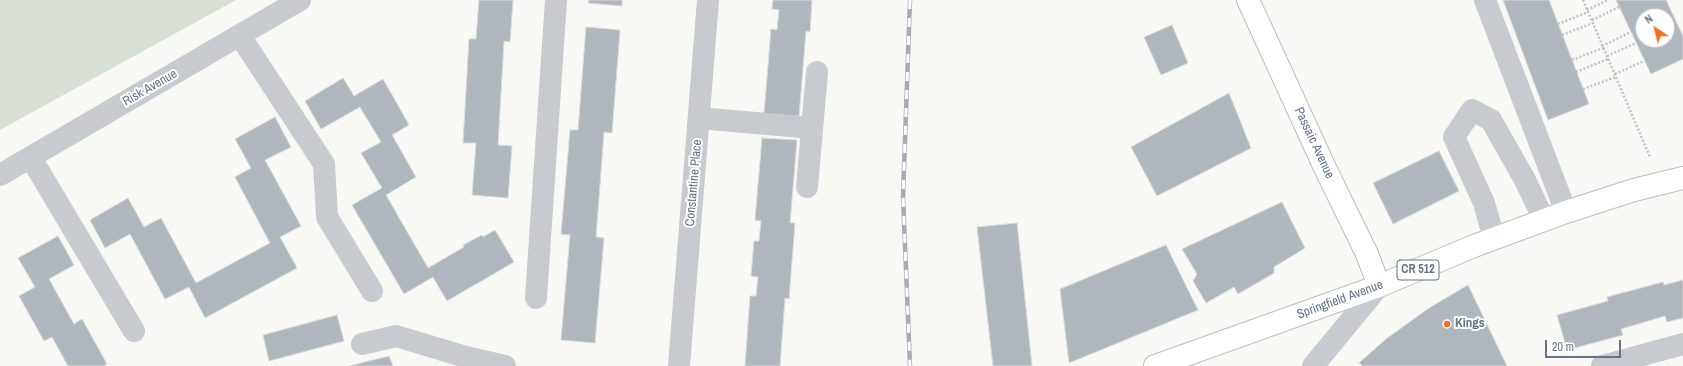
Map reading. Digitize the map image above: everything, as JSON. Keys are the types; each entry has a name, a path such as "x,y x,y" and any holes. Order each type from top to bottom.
{"main road":[{"name":"Passaic Avenue","path":"1248,0 1325,168 1367,254 1379,286"},
{"name":"Springfield Avenue","path":"1155,366 1379,286 1494,238 1566,212 1634,190 1683,178"}],"street":[{"name":"Risk Avenue","path":"0,175 300,0"},
{"path":"536,298 556,0"},
{"name":"Constantine Place","path":"679,366 708,0"},
{"path":"1485,0 1566,212"},
{"path":"240,36 324,164 327,217 372,291"},
{"path":"807,187 817,72"},
{"path":"1494,238 1484,203 1454,137 1472,110 1491,120 1525,180 1544,220"},
{"path":"699,118 812,128"},
{"path":"31,158 134,331"},
{"path":"1314,366 1379,286"},
{"path":"362,344 396,336 466,357 505,366"},
{"path":"1602,366 1683,344"}],"path":[{"path":"1583,0 1650,157"},
{"path":"1558,24 1588,11 1608,0"},
{"path":"1562,35 1592,22 1619,7"},
{"path":"1572,60 1603,47 1631,32"},
{"path":"1576,72 1608,58 1635,44"},
{"path":"1583,89 1615,76 1644,60"}],"shaded area":[{"path":"0,0 236,0 0,130"}],"building":[{"path":"479,0 513,0 510,42 504,41 498,145 512,146 508,198 472,195 476,143 463,143 469,39 476,39"},
{"path":"589,0 622,0 622,6 588,3"},
{"path":"773,0 812,0 810,32 806,31 799,116 764,114 771,29 777,30 779,10 772,9"},
{"path":"1503,0 1549,0 1589,104 1548,120"},
{"path":"1616,0 1666,0 1670,8 1635,8 1635,40"},
{"path":"1675,19 1683,36 1683,59 1651,74 1639,48 1675,48"},
{"path":"1172,25 1188,63 1161,75 1144,37"},
{"path":"586,27 620,30 612,133 604,132 596,237 604,238 595,343 561,340 570,235 561,234 570,130 578,130"},
{"path":"343,78 354,96 383,79 409,125 392,135 416,177 386,195 428,268 464,247 463,245 482,235 483,237 495,230 514,262 447,301 433,277 404,294 352,205 382,188 361,153 381,142 360,107 321,129 305,101"},
{"path":"1229,93 1251,148 1157,196 1131,147"},
{"path":"275,117 291,147 265,160 301,226 280,237 297,268 205,318 189,287 165,299 130,234 105,248 90,220 128,198 144,227 161,218 196,283 270,243 235,177 251,168 235,139"},
{"path":"762,138 797,140 790,223 795,223 789,299 785,298 780,366 745,366 750,296 756,296 758,277 751,276 754,241 759,241 761,221 755,220"},
{"path":"1439,151 1459,191 1393,224 1373,183"},
{"path":"1282,202 1305,248 1274,267 1274,273 1238,294 1234,287 1206,303 1193,281 1197,274 1182,249"},
{"path":"1017,223 1032,366 993,366 977,227"},
{"path":"58,236 74,265 49,279 74,324 82,319 107,364 104,366 68,366 52,337 44,341 19,296 35,287 18,258"},
{"path":"1166,245 1198,310 1069,363 1060,289"},
{"path":"1683,280 1683,318 1667,322 1665,316 1621,329 1623,335 1567,350 1557,315 1608,301 1607,297 1663,282 1664,285"},
{"name":"Kings","path":"1468,285 1507,366 1361,366 1362,365 1359,363 1386,339 1429,308"},
{"path":"337,315 344,341 269,361 263,335"},
{"path":"389,356 393,366 349,366"}],"railway":[{"path":"910,0 903,197 910,366"}],"place":[{"name":"Kings","path":"1447,324"}]}
